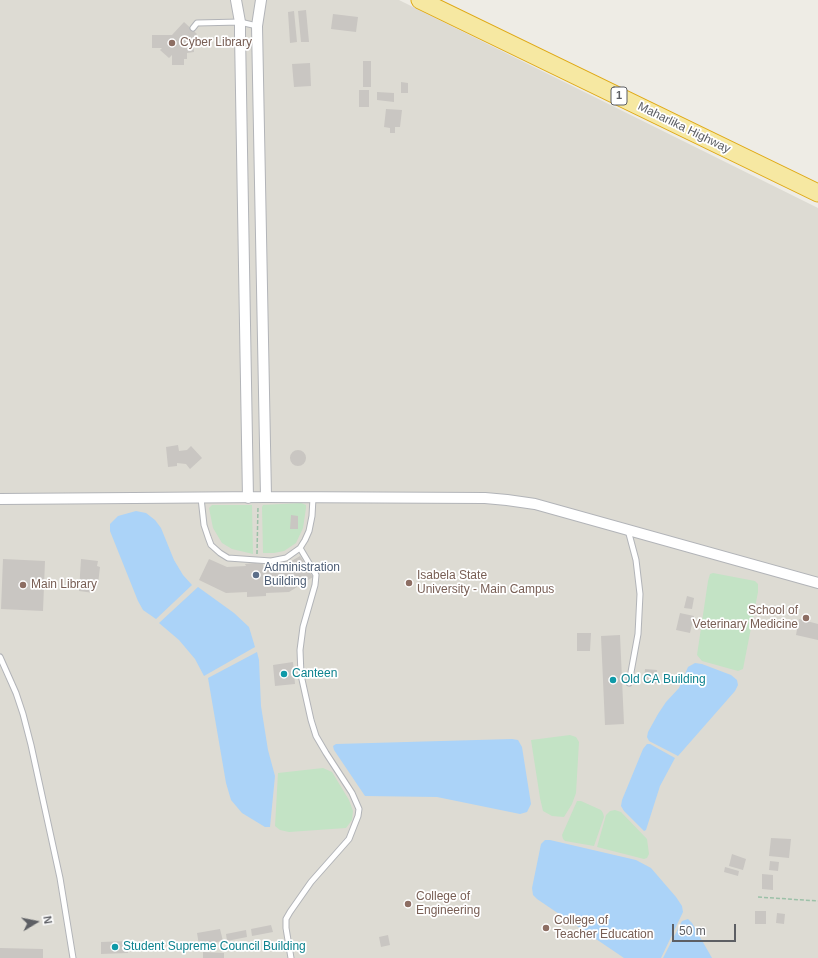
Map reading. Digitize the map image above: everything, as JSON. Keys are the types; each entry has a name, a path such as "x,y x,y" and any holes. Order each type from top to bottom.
{"highway":[{"name":"Maharlika Highway","path":"420,0 818,193"}],"street":[{"path":"236,0 240,22 257,498"},
{"path":"257,498 257,26 262,0"},
{"path":"0,498 313,498 507,500 536,504 818,583"}],"lane":[{"path":"193,28 197,23 240,22 257,26"},
{"path":"201,498 204,526 212,546 228,558 271,561 286,558 300,548 309,531 313,498"},
{"path":"628,530 636,560 640,594 638,634 629,683"},
{"path":"291,958 286,919 311,882 349,839 359,810 352,793 316,736 311,720 301,675 300,650 316,575 300,548"},
{"path":"0,657 16,693 31,745 60,878 73,958"}],"path":[{"path":"257,498 257,560"},
{"path":"758,897 818,901"}],"shaded area":[{"name":"Isabela State University - Main Campus","path":"0,0 399,0 818,208 818,958 0,958"}],"green space":[{"path":"301,503 306,505 306,508 303,528 296,543 284,551 263,553 263,505"},
{"path":"212,505 252,505 253,554 232,549 222,543 213,528 209,508"},
{"path":"713,573 755,581 758,584 758,592 743,669 738,671 702,661 697,655 708,581 710,574"},
{"path":"570,735 576,737 579,742 576,793 572,804 564,817 552,816 543,811 531,740"},
{"path":"323,768 332,772 349,800 353,811 352,820 346,828 289,832 280,830 275,826 278,773"},
{"path":"577,801 581,801 601,810 603,813 604,817 594,846 565,841 563,839 562,835"},
{"path":"615,810 621,812 647,839 649,854 647,858 644,859 597,847 606,815 610,811"}],"water":[{"path":"136,511 146,513 155,520 161,528 174,560 183,575 192,585 156,619 143,610 138,601 110,531 110,524 118,516"},
{"path":"198,587 234,613 249,627 255,647 204,676 195,659 179,640 159,623"},
{"path":"257,652 259,660 261,706 268,750 275,776 270,827 265,827 242,813 231,800 226,783 208,678"},
{"path":"695,663 702,664 731,675 737,680 738,685 735,691 678,756 649,741 647,737 648,732 658,714 666,702 679,688 688,667"},
{"path":"518,740 522,747 531,804 527,812 520,814 437,797 365,796 334,750 333,746 336,744"},
{"path":"647,744 650,744 675,758 660,786 646,830 644,831 621,806 622,800 643,749"},
{"path":"545,840 636,860 651,868 676,897 682,906 683,912 661,958 624,958 533,895 532,888 541,844"},
{"path":"688,919 692,923 712,958 663,958 682,921"}],"building":[{"path":"306,10 309,42 301,42 298,11"},
{"path":"294,11 297,42 290,43 288,12"},
{"path":"333,14 358,17 356,32 331,29"},
{"name":"Cyber Library","path":"184,22 197,34 193,38 194,52 187,53 187,59 184,59 184,65 172,65 172,55 169,58 160,50 162,48 152,48 152,35 172,35"},
{"path":"363,61 371,61 371,87 363,87"},
{"path":"310,63 311,86 294,87 292,64"},
{"path":"401,82 408,83 408,93 401,93"},
{"path":"359,90 369,90 369,107 359,107"},
{"path":"377,92 394,93 394,102 377,100"},
{"path":"386,109 402,110 400,127 395,127 395,133 390,133 390,128 384,127"},
{"path":"178,445 179,451 187,450 191,446 202,458 190,469 186,464 177,463 177,466 168,467 166,447"},
{"path":"298,450 304,452 306,458 304,464 298,466 292,464 290,458 292,452"},
{"path":"291,515 298,516 298,529 290,529"},
{"name":"Administration Building","path":"300,556 305,564 308,562 314,571 310,573 313,577 289,592 266,593 266,596 247,597 247,592 226,593 199,580 209,559 227,567 246,566 245,564 255,563 263,564 263,567 283,566"},
{"name":"Main Library","path":"3,559 45,561 43,611 1,609"},
{"path":"81,559 98,561 97,566 100,567 98,584 95,582 94,593 79,591"},
{"path":"687,596 694,598 692,609 684,608"},
{"path":"680,613 694,616 690,633 676,630"},
{"path":"799,619 818,624 818,640 796,635"},
{"path":"577,633 591,633 590,651 577,651"},
{"name":"Old CA Building","path":"620,635 624,724 605,725 601,636"},
{"name":"Canteen","path":"293,662 295,684 275,686 273,665"},
{"path":"645,669 657,670 656,684 644,684"},
{"path":"771,838 791,839 789,858 769,856"},
{"path":"732,854 746,859 743,870 729,866"},
{"path":"770,861 779,862 778,871 769,870"},
{"path":"725,867 739,871 738,876 724,872"},
{"path":"762,874 773,875 773,890 762,889"},
{"path":"755,911 766,911 766,924 755,924"},
{"path":"777,913 785,914 784,924 776,923"},
{"path":"271,925 273,932 252,936 251,929"},
{"path":"220,929 223,941 199,945 197,933"},
{"path":"246,930 247,937 227,941 226,934"},
{"path":"388,935 390,945 381,947 379,937"},
{"name":"Student Supreme Council Building","path":"128,941 128,953 101,954 101,942"},
{"path":"0,948 43,949 43,958 0,958"},
{"path":"203,952 224,953 224,958 203,958"}],"place":[{"name":"Cyber Library","path":"172,43"},
{"name":"Administration Building","path":"256,575"},
{"name":"Isabela State University - Main Campus","path":"409,583"},
{"name":"Main Library","path":"23,585"},
{"name":"School of Veterinary Medicine","path":"806,618"},
{"name":"Canteen","path":"284,674"},
{"name":"Old CA Building","path":"613,680"},
{"name":"College of Engineering","path":"408,904"},
{"name":"College of Teacher Education","path":"546,928"},
{"name":"Student Supreme Council Building","path":"115,947"}]}
